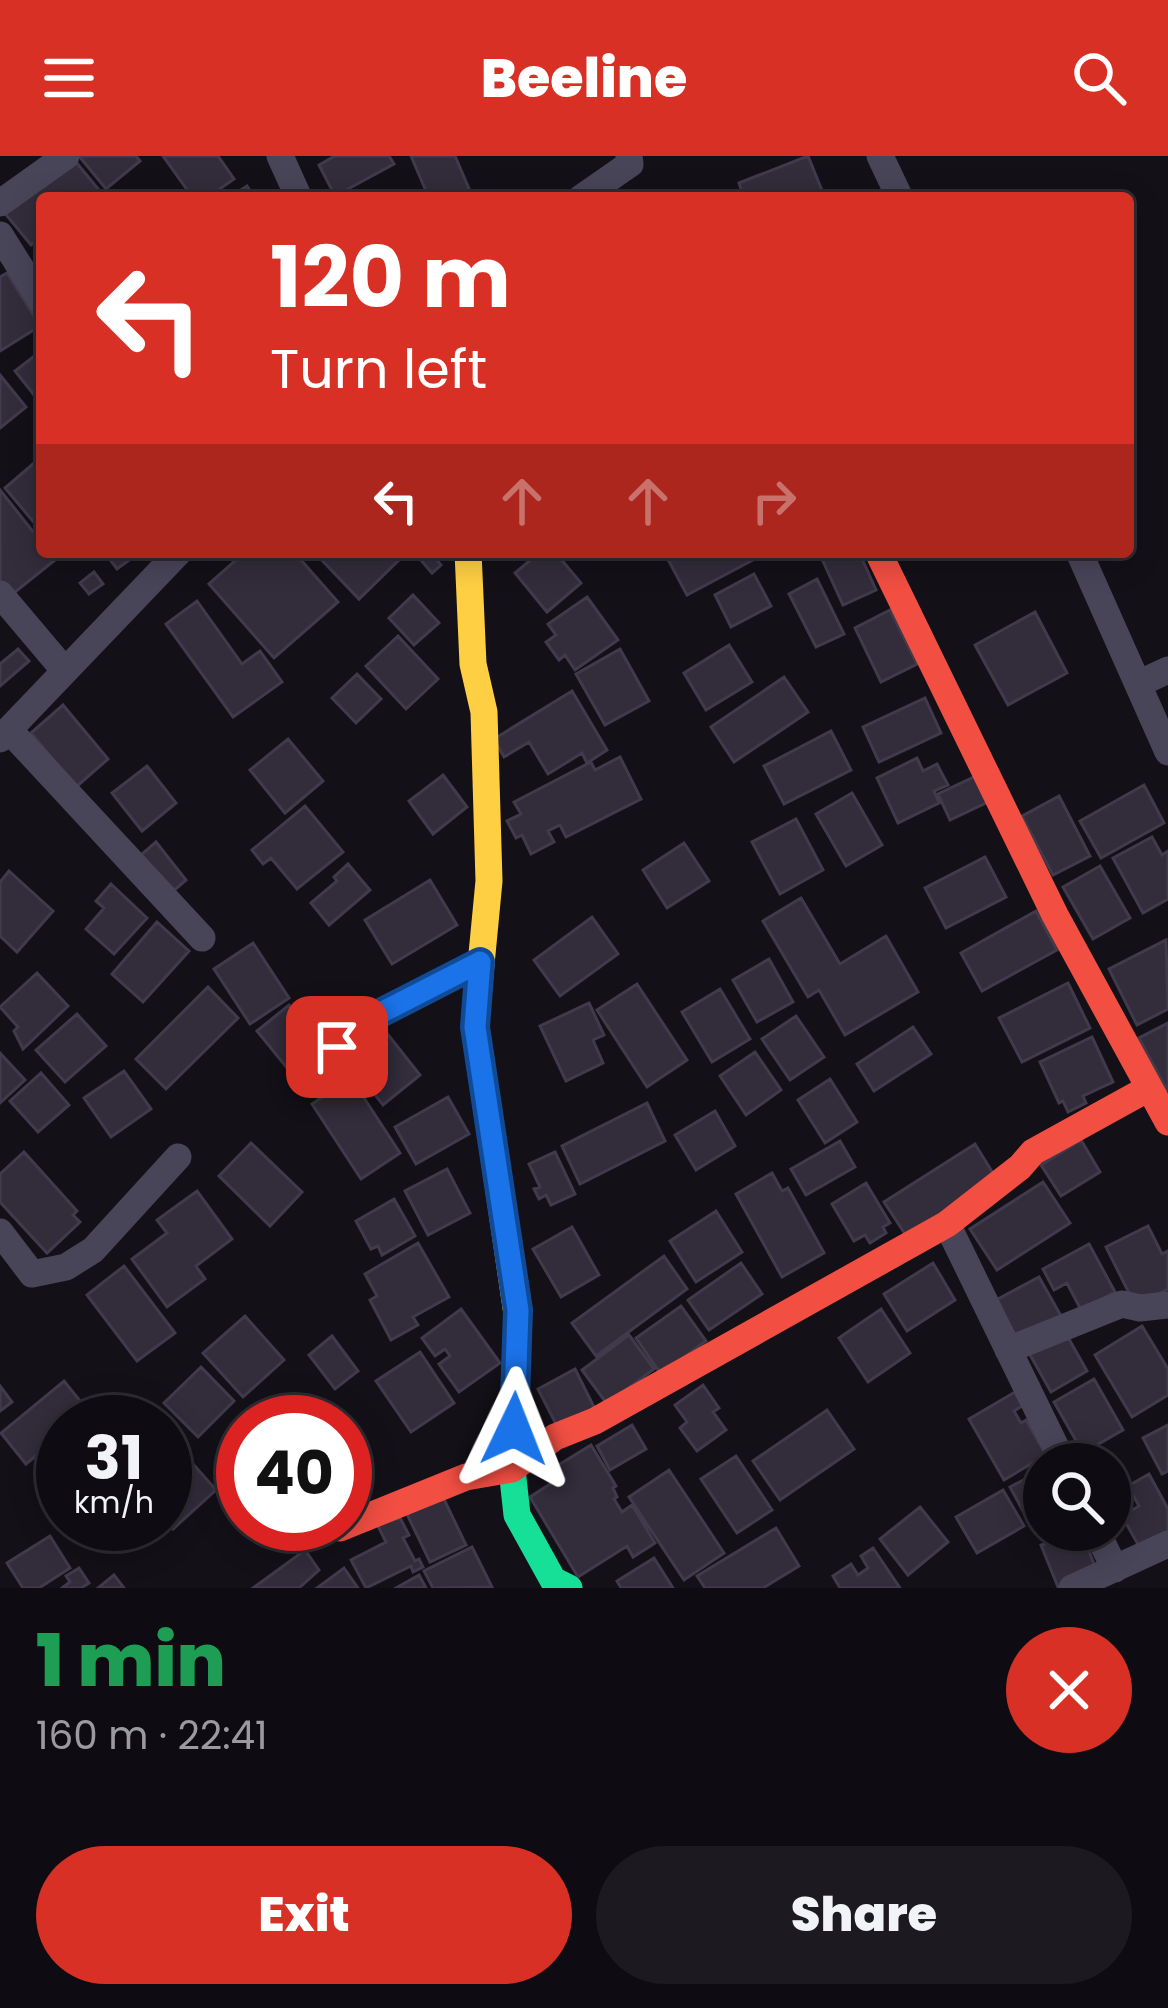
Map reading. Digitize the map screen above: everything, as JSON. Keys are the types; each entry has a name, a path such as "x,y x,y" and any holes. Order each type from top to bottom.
{"street":[{"path":"0,203 66,156"},
{"path":"280,156 296,192"},
{"path":"590,192 630,164 629,156"},
{"path":"880,156 897,192"},
{"path":"0,235 36,292"},
{"path":"172,558 4,735 202,938"},
{"path":"469,558 473,664 484,712 489,881 475,1027 518,1310 512,1468 517,1515 553,1580 569,1588"},
{"path":"881,558 1055,915 1168,1122"},
{"path":"1082,558 1168,752"},
{"path":"0,594 65,670"},
{"path":"1138,684 1168,670"},
{"path":"337,1047 359,1024 480,962"},
{"path":"372,1515 466,1477 512,1468 556,1437 595,1421 947,1224 1033,1152 1149,1088"},
{"path":"0,1232 32,1274 66,1267 93,1250 178,1157"},
{"path":"947,1224 1054,1443"},
{"path":"1008,1350 1122,1304 1140,1308 1168,1304"},
{"path":"1072,1588 1168,1544"},
{"path":"1106,1551 1115,1569"},
{"path":"540,1554 541,1588"}],"building":[{"path":"71,156 99,190 36,192 36,241 31,245 3,211"},
{"path":"79,156 136,156 140,161 106,189"},
{"path":"163,156 218,156 234,179 216,192 189,192"},
{"path":"335,156 389,156 394,164 342,192 333,192 319,165"},
{"path":"411,156 455,156 470,192 426,192"},
{"path":"808,156 823,192 742,192 739,183"},
{"path":"7,273 36,320 36,328 0,351 0,277"},
{"path":"36,355 36,397 15,371"},
{"path":"0,375 26,407 0,428"},
{"path":"36,461 36,525 5,488"},
{"path":"0,490 36,535 36,558 55,560 10,596 0,583"},
{"path":"109,558 132,558 117,569"},
{"path":"238,558 299,558 338,602 274,658 209,584"},
{"path":"320,558 399,560 359,599"},
{"path":"419,558 437,558 441,565 432,573"},
{"path":"533,558 560,558 581,583 547,612 515,573"},
{"path":"667,558 757,558 687,595"},
{"path":"821,558 862,558 876,590 843,605"},
{"path":"94,572 103,584 89,594 80,583"},
{"path":"754,574 771,606 731,627 715,595"},
{"path":"817,579 844,634 816,647 789,594"},
{"path":"413,595 439,623 414,645 389,618"},
{"path":"587,597 618,640 575,670 565,655 559,660 546,642 556,635 548,624"},
{"path":"197,601 242,664 260,651 282,682 233,717 166,624"},
{"path":"890,610 917,664 881,682 855,628"},
{"path":"1035,612 1067,673 1008,705 975,645"},
{"path":"398,636 438,679 406,709 366,666"},
{"path":"729,645 752,682 706,710 684,673"},
{"path":"18,649 29,661 0,686 0,664"},
{"path":"620,649 649,701 605,725 576,674"},
{"path":"357,674 381,699 356,723 332,698"},
{"path":"784,677 808,712 734,762 711,727"},
{"path":"572,691 607,750 587,763 582,753 548,774 529,742 504,757 494,739"},
{"path":"925,698 941,733 879,762 863,727"},
{"path":"63,705 108,759 76,787 31,733"},
{"path":"831,731 851,770 784,804 764,766"},
{"path":"288,739 323,781 285,813 250,770"},
{"path":"620,757 641,799 566,837 560,825 548,831 554,842 531,854 522,835 516,838 507,821 521,814 514,802 591,762 595,770"},
{"path":"917,758 923,771 937,764 948,785 934,791 939,803 898,823 877,778"},
{"path":"147,766 176,803 142,831 112,793"},
{"path":"443,775 467,807 433,834 409,801"},
{"path":"978,775 990,801 950,820 938,794"},
{"path":"1144,785 1164,823 1101,858 1080,821"},
{"path":"852,793 882,845 846,866 816,814"},
{"path":"1059,796 1090,856 1053,875 1022,816"},
{"path":"305,806 343,852 297,889 271,858 263,864 252,850"},
{"path":"796,819 823,870 780,894 752,842"},
{"path":"1152,837 1162,855 1168,851 1168,899 1143,913 1113,858"},
{"path":"156,842 186,880 172,892 141,855"},
{"path":"684,843 709,881 667,908 643,870"},
{"path":"985,857 1006,897 946,928 925,888"},
{"path":"348,864 370,890 329,925 311,903 337,881 334,877"},
{"path":"1100,866 1130,918 1093,939 1063,887"},
{"path":"9,871 53,911 17,952 0,936 0,882"},
{"path":"430,880 457,925 392,964 365,920"},
{"path":"111,884 147,918 114,954 86,929 104,908 96,901"},
{"path":"801,898 840,964 886,936 918,992 845,1035 819,990 808,997 763,921"},
{"path":"1036,911 1057,950 982,991 961,953"},
{"path":"592,917 618,954 560,996 534,960"},
{"path":"157,922 189,951 143,1002 112,974"},
{"path":"1166,940 1168,1009 1137,1025 1109,969"},
{"path":"253,943 289,998 250,1024 214,969"},
{"path":"769,959 793,1002 757,1022 733,980"},
{"path":"37,973 68,1006 23,1049 14,1031 18,1027 0,1007"},
{"path":"1068,983 1090,1028 1022,1062 999,1018"},
{"path":"637,984 687,1060 647,1087 597,1010"},
{"path":"208,987 238,1018 166,1089 136,1059"},
{"path":"720,989 750,1039 712,1062 682,1012"},
{"path":"589,1003 604,1035 593,1040 603,1063 566,1081 540,1026"},
{"path":"289,1005 311,1032 298,1042 320,1068 301,1085 257,1031"},
{"path":"77,1014 106,1046 65,1082 36,1050"},
{"path":"796,1016 824,1057 790,1080 762,1039"},
{"path":"1168,1023 1168,1092 1139,1038"},
{"path":"382,1027 420,1075 383,1105 345,1057"},
{"path":"913,1027 931,1054 874,1091 857,1064"},
{"path":"1092,1037 1113,1082 1083,1096 1086,1103 1068,1112 1040,1062"},
{"path":"755,1052 781,1090 746,1115 720,1076"},
{"path":"0,1053 25,1080 0,1103"},
{"path":"124,1071 151,1109 111,1137 84,1098"},
{"path":"41,1073 69,1105 38,1132 10,1101"},
{"path":"351,1078 400,1153 361,1179 312,1104"},
{"path":"830,1079 857,1122 825,1143 798,1100"},
{"path":"448,1097 469,1134 416,1164 395,1127"},
{"path":"647,1103 665,1141 580,1184 562,1146"},
{"path":"715,1111 735,1146 696,1170 675,1135"},
{"path":"1081,1140 1100,1172 1061,1196 1041,1165"},
{"path":"840,1141 855,1167 806,1195 791,1169"},
{"path":"251,1143 302,1192 270,1226 219,1176"},
{"path":"975,1144 999,1183 909,1240 884,1202"},
{"path":"24,1152 77,1211 73,1215 80,1222 47,1253 0,1202 0,1174"},
{"path":"555,1152 575,1194 551,1205 546,1195 539,1199 534,1189 540,1187 529,1164"},
{"path":"447,1169 470,1213 428,1235 405,1191"},
{"path":"772,1173 782,1191 788,1188 824,1253 782,1277 736,1194"},
{"path":"1043,1182 1070,1223 997,1270 970,1229"},
{"path":"866,1183 890,1223 883,1227 886,1233 870,1243 865,1235 854,1241 832,1204"},
{"path":"197,1191 232,1239 196,1266 205,1279 167,1307 132,1259 167,1233 157,1220"},
{"path":"394,1199 415,1236 382,1255 378,1246 371,1249 356,1221"},
{"path":"716,1211 742,1252 696,1282 670,1241"},
{"path":"1148,1226 1162,1254 1168,1251 1168,1289 1135,1305 1106,1247"},
{"path":"572,1227 599,1275 561,1297 533,1249"},
{"path":"418,1243 449,1297 413,1317 418,1325 391,1340 370,1300 377,1296 365,1274"},
{"path":"1089,1244 1115,1292 1081,1310 1067,1283 1054,1290 1043,1269"},
{"path":"664,1256 687,1289 596,1356 572,1323"},
{"path":"741,1263 762,1294 709,1330 688,1300"},
{"path":"933,1263 955,1300 907,1331 884,1294"},
{"path":"124,1266 175,1333 137,1361 87,1295"},
{"path":"1039,1277 1061,1316 1018,1340 996,1300"},
{"path":"681,1306 706,1341 661,1374 636,1338"},
{"path":"461,1309 500,1363 459,1392 439,1364 450,1356 445,1349 435,1356 422,1338"},
{"path":"881,1309 910,1353 868,1382 839,1338"},
{"path":"245,1316 284,1360 241,1395 203,1353"},
{"path":"1142,1326 1168,1369 1168,1395 1132,1417 1095,1355"},
{"path":"1065,1332 1087,1371 1051,1392 1029,1353"},
{"path":"629,1335 654,1369 607,1404 582,1370"},
{"path":"332,1336 358,1371 335,1389 309,1355"},
{"path":"420,1352 454,1403 411,1432 376,1381"},
{"path":"201,1367 228,1395 216,1395 216,1419 198,1437 192,1431 192,1395 172,1395"},
{"path":"575,1369 596,1411 559,1430 538,1389"},
{"path":"1094,1379 1123,1430 1100,1443 1077,1443 1054,1402"},
{"path":"64,1381 75,1395 47,1395"},
{"path":"703,1385 719,1408 713,1412 726,1430 697,1451 680,1428 687,1422 675,1405"},
{"path":"0,1386 12,1402 0,1411"},
{"path":"1015,1392 1022,1406 1014,1411 1021,1423 1026,1420 1039,1443 1023,1443 1023,1469 1004,1480 969,1419"},
{"path":"36,1404 36,1456 26,1464 1,1433"},
{"path":"827,1410 854,1449 780,1500 753,1461"},
{"path":"632,1425 646,1449 610,1470 597,1446"},
{"path":"1168,1425 1168,1471 1162,1474 1143,1438"},
{"path":"591,1445 616,1486 614,1499 622,1512 632,1505 655,1543 633,1557 627,1546 578,1577 530,1497 553,1482 547,1472"},
{"path":"736,1456 772,1510 737,1533 701,1479"},
{"path":"192,1463 216,1490 192,1512"},
{"path":"669,1470 724,1553 684,1580 629,1497"},
{"path":"1149,1474 1168,1509 1168,1532 1140,1548 1131,1532 1131,1511 1139,1506 1131,1484"},
{"path":"1023,1480 1023,1511 1010,1487"},
{"path":"1003,1490 1023,1527 977,1553 956,1517"},
{"path":"441,1493 466,1545 430,1562 405,1510"},
{"path":"920,1507 948,1542 908,1575 880,1539"},
{"path":"400,1518 409,1535 403,1538 423,1567 413,1572 411,1566 366,1588 351,1560 386,1542 377,1524"},
{"path":"776,1528 799,1566 763,1588 705,1588 697,1576"},
{"path":"36,1545 36,1551 59,1551 70,1568 39,1588 23,1588 7,1563"},
{"path":"472,1547 492,1587 433,1588 424,1571"},
{"path":"873,1548 900,1588 840,1588 833,1576 851,1564 858,1575 868,1568 861,1556"},
{"path":"304,1551 319,1570 299,1588 253,1588"},
{"path":"1043,1551 1089,1551 1097,1572 1058,1587"},
{"path":"654,1558 673,1588 621,1588 617,1581"},
{"path":"79,1568 89,1583 62,1588 70,1582 66,1576"},
{"path":"344,1568 358,1588 317,1588"},
{"path":"114,1575 124,1588 98,1588"},
{"path":"419,1575 426,1588 396,1588"}],"traffic: fast":[{"path":"518,1321 512,1469 517,1515 553,1580 569,1588"}],"traffic: slow":[{"path":"468,558 473,664 484,712 489,881 475,1027 518,1321"}],"traffic: jam":[{"path":"881,558 1055,915 1168,1122"},
{"path":"372,1515 466,1477 512,1469 555,1437 595,1421 947,1224 1033,1152 1149,1088"}],"route":[{"path":"337,1047 359,1024 480,962 475,1027 518,1310 514,1429"}]}
